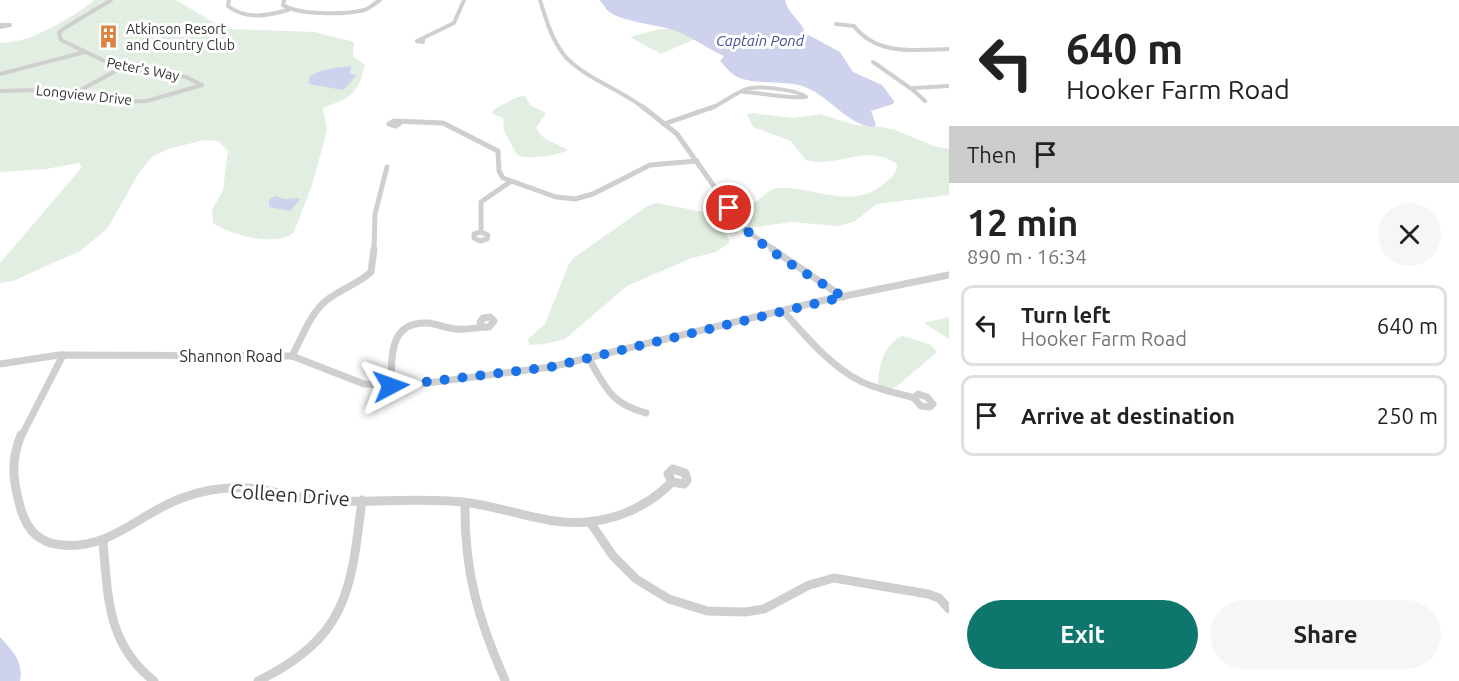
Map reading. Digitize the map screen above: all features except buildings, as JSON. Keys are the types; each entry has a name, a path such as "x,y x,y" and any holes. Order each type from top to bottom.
{"street":[{"name":"Peter's Way","path":"111,0 60,31 59,36 62,40 104,62 123,68 186,77 202,85"},
{"path":"229,0 228,6 231,9 245,15 266,16 288,10 312,13 365,10 370,4 380,0"},
{"path":"284,0 283,6 288,10"},
{"path":"423,39 454,23 464,0"},
{"path":"540,0 549,30 565,56 586,72 638,102 679,136 745,230 843,297"},
{"path":"836,24 854,26 864,37 886,47 949,49"},
{"path":"0,74 85,52"},
{"path":"873,62 885,72 913,88 925,101"},
{"path":"75,93 123,68"},
{"name":"Longview Drive","path":"0,91 39,90 75,93 112,102 147,101 202,85"},
{"path":"913,88 949,86"},
{"path":"664,124 719,105 744,92 753,88 780,89 799,93 806,98 795,99 778,94 744,92"},
{"path":"400,123 443,123 487,144 499,153 499,171 510,182 556,197 580,198 593,194 650,165 674,161 697,161"},
{"path":"292,356 316,309 328,299 361,281 371,272 375,213 387,167"},
{"path":"481,232 482,202 510,182"},
{"name":"Shannon Road","path":"0,364 63,355 292,356 350,380 391,386 502,375 589,359 843,297 949,275"},
{"path":"783,311 820,351 843,371 862,382 914,398"},
{"path":"391,386 393,343 401,330 422,323 461,329 482,325"},
{"name":"Colleen Drive","path":"63,355 14,454 12,465 15,488 27,526 38,538 63,546 103,542 172,502 202,491 246,488 323,500 465,502 567,522 590,522 617,516 642,506 672,482"},
{"path":"589,359 617,403 631,410 646,413"},
{"path":"258,681 277,672 308,649 332,622 341,607 352,576 362,500"},
{"path":"465,502 464,546 469,584 479,619 506,681"},
{"path":"590,522 620,564 640,582 671,600 707,610 733,613 762,610 782,603 813,582 827,579 850,580 895,590 923,591 938,597 949,609"},
{"path":"103,542 108,594 117,637 131,663 154,681"}],"shaded area":[{"path":"94,0 176,0 218,25 230,29 314,32 354,42 353,56 365,65 362,75 352,94 323,108 327,131 312,185 294,232 287,237 277,239 254,238 230,232 213,223 212,210 223,190 228,151 218,141 204,140 168,149 152,157 140,171 107,229 80,251 13,281 0,283 0,263 82,167 79,163 46,169 0,172 0,43 25,39 44,32 73,16"},
{"path":"660,29 674,29 695,39 661,54 630,37"},
{"path":"525,96 530,105 546,113 536,128 544,138 568,150 542,157 517,155 504,131 503,118 492,113 493,110 517,97"},
{"path":"747,114 793,118 820,114 855,125 895,130 934,146 949,149 949,195 877,204 855,221 839,226 791,222 750,228 737,215 734,208 754,202 773,189 793,189 847,197 860,195 873,191 888,181 897,167 897,164 874,155 817,162 806,160 791,141 753,127"},
{"path":"656,203 710,213 729,239 729,243 716,252 692,258 627,286 565,339 529,345 528,339 545,324 569,264 575,257 646,207"},
{"path":"949,317 949,339 924,323"},
{"path":"903,336 931,345 937,352 896,387 889,390 882,388 878,384 881,363 891,344"}],"water":[{"name":"Captain Pond","path":"599,0 785,0 805,33 840,52 853,72 882,85 894,101 893,104 871,111 876,125 872,127 863,125 805,87 740,78 720,61 724,56 679,32 615,15 608,11"},
{"path":"351,66 350,74 357,75 343,90 308,84 310,76 316,73"},
{"path":"275,196 300,200 290,211 269,207 269,200"},
{"path":"0,637 19,662 20,681 0,681"}],"place":[{"name":"Atkinson Resort and Country Club","path":"108,37"}],"route":[{"path":"391,386 502,375 551,367 843,297 755,239 739,224 729,208"}]}
